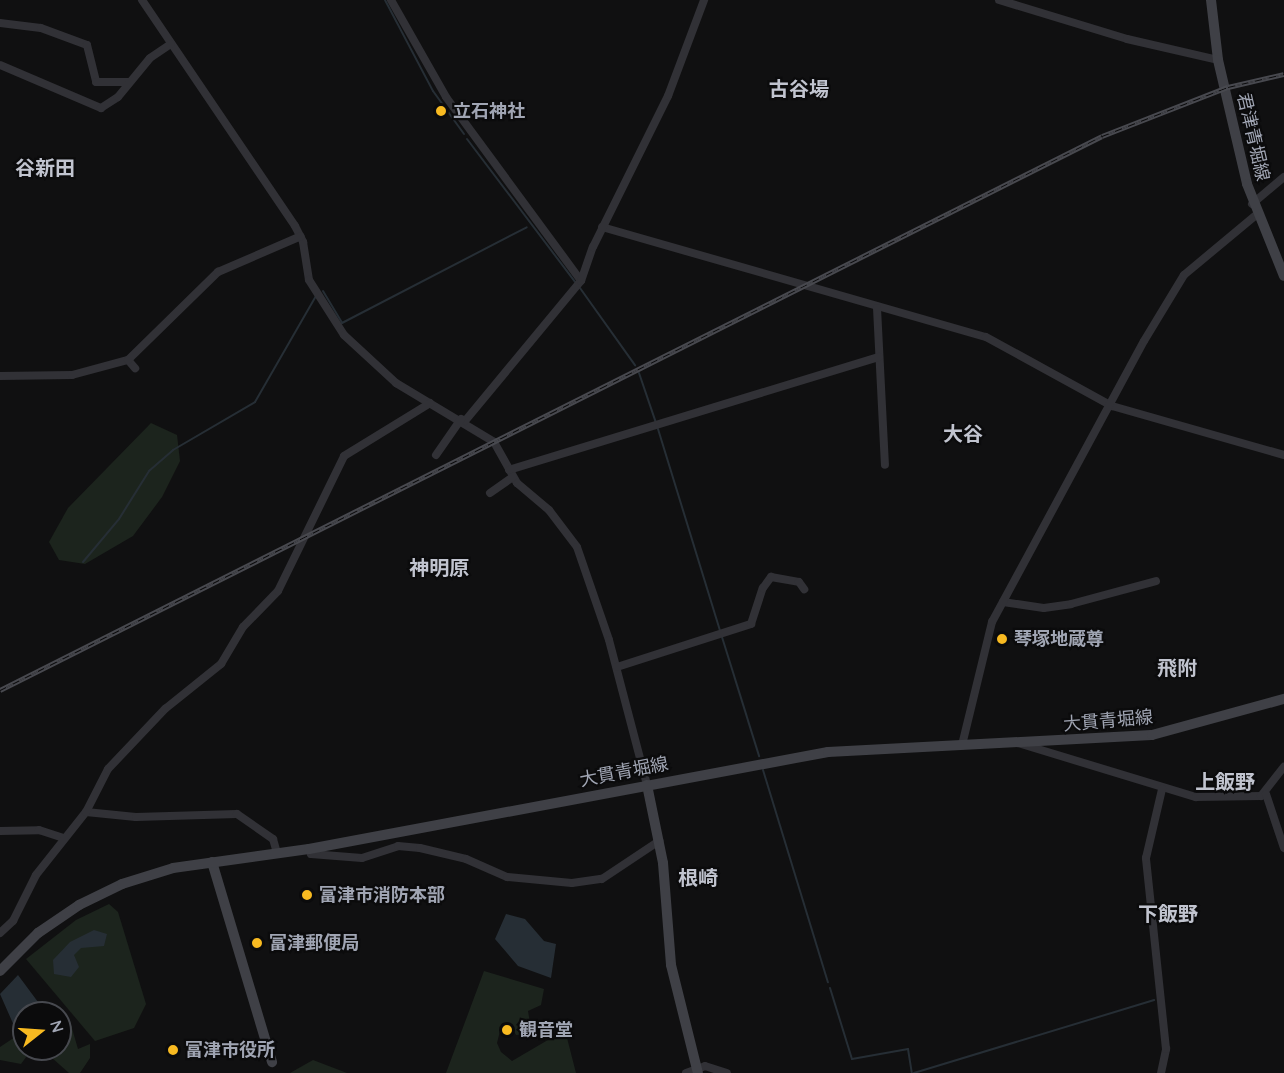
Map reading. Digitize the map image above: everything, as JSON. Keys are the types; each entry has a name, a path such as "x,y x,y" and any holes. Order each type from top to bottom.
{"main road":[{"name":"君津青堀線","path":"1211,0 1218,60 1252,204 1284,276"},
{"name":"大貫青堀線","path":"0,971 38,933 100,893 144,876 212,862 309,849 849,749 1018,743 1152,735 1284,699"},
{"path":"647,785 658,840 671,965 697,1070"},
{"path":"212,862 272,1062"}],"street":[{"path":"142,0 301,236 309,280 344,335 380,371 494,441 511,473 577,547 617,667 647,785"},
{"path":"391,0 446,97 581,281"},
{"path":"436,455 581,281 602,227 668,96 704,0"},
{"path":"999,0 1025,4 1218,60"},
{"path":"0,23 41,28 87,45 96,82 129,82"},
{"path":"0,65 100,108 118,97 150,58 171,44"},
{"path":"1252,204 1284,177"},
{"path":"962,745 992,622 1184,275 1256,215"},
{"path":"602,227 877,308 986,337 1112,405 1284,455"},
{"path":"0,376 72,375 128,360 218,272 301,236"},
{"path":"877,308 885,465"},
{"path":"490,493 511,473 879,357"},
{"path":"128,360 135,368"},
{"path":"0,933 14,921 36,875 63,838 86,812 108,769 165,709 221,664 243,627 278,591 345,456 430,403"},
{"path":"617,667 751,624 763,588 771,577 799,582 804,590"},
{"path":"1003,602 1062,605 1156,580"},
{"path":"1018,743 1162,789 1227,799 1266,794 1284,767"},
{"path":"1161,1073 1165,1039 1146,858 1162,789"},
{"path":"1266,794 1282,833 1284,848"},
{"path":"86,812 136,817 237,814 273,839 278,853"},
{"path":"0,831 39,830 63,838"},
{"path":"309,849 311,854 362,858 398,846 420,848 466,859 507,877 572,883 602,879 658,840"},
{"path":"686,1073 697,1070 726,1073"}],"shaded area":[{"path":"151,423 177,435 180,461 162,497 133,536 85,564 59,560 49,542 68,508"},
{"path":"109,904 118,912 146,1004 134,1028 95,1041 72,1014 72,1001 61,1001 26,959 76,920"},
{"path":"506,914 525,919 544,941 556,944 551,978 518,966 495,939"},
{"path":"94,930 107,934 104,946 81,948 74,955 79,967 71,977 54,974 53,960 70,942"},
{"path":"484,971 544,989 541,1005 528,1011 532,1034 516,1035 510,1024 502,1023 497,1043 501,1052 512,1061 565,1030 576,1073 446,1073"},
{"path":"18,975 37,1001 12,1001 12,1021 0,994"},
{"path":"72,1028 78,1049 90,1044 90,1058 80,1073 69,1073 56,1061 72,1061"},
{"path":"12,1039 12,1061 23,1061 21,1064 0,1060 0,1047"},
{"path":"313,1060 347,1073 290,1073"}],"waterway":[{"path":"385,0 433,91 464,134"},
{"path":"467,139 576,283"},
{"path":"323,291 342,323 527,227"},
{"path":"580,288 635,365"},
{"path":"83,562 119,519 149,471 173,450 255,402 316,296"},
{"path":"639,373 656,423"},
{"path":"658,429 720,630"},
{"path":"722,637 759,756"},
{"path":"763,770 828,982"},
{"path":"830,988 852,1059 908,1049 912,1073"},
{"path":"914,1073 1154,1000"}],"railway":[{"path":"0,690 1102,136 1228,87 1284,74"}],"place":[{"name":"立石神社","path":"441,111"},
{"name":"琴塚地蔵尊","path":"1002,639"},
{"name":"富津市消防本部","path":"307,895"},
{"name":"富津郵便局","path":"257,943"},
{"name":"観音堂","path":"507,1030"},
{"name":"富津市役所","path":"173,1050"}],"district":[{"name":"古谷場","path":"799,88"},
{"name":"谷新田","path":"45,167"},
{"name":"大谷","path":"963,433"},
{"name":"神明原","path":"439,567"},
{"name":"飛附","path":"1177,667"},
{"name":"上飯野","path":"1225,781"},
{"name":"根崎","path":"698,877"},
{"name":"下飯野","path":"1168,913"}]}
